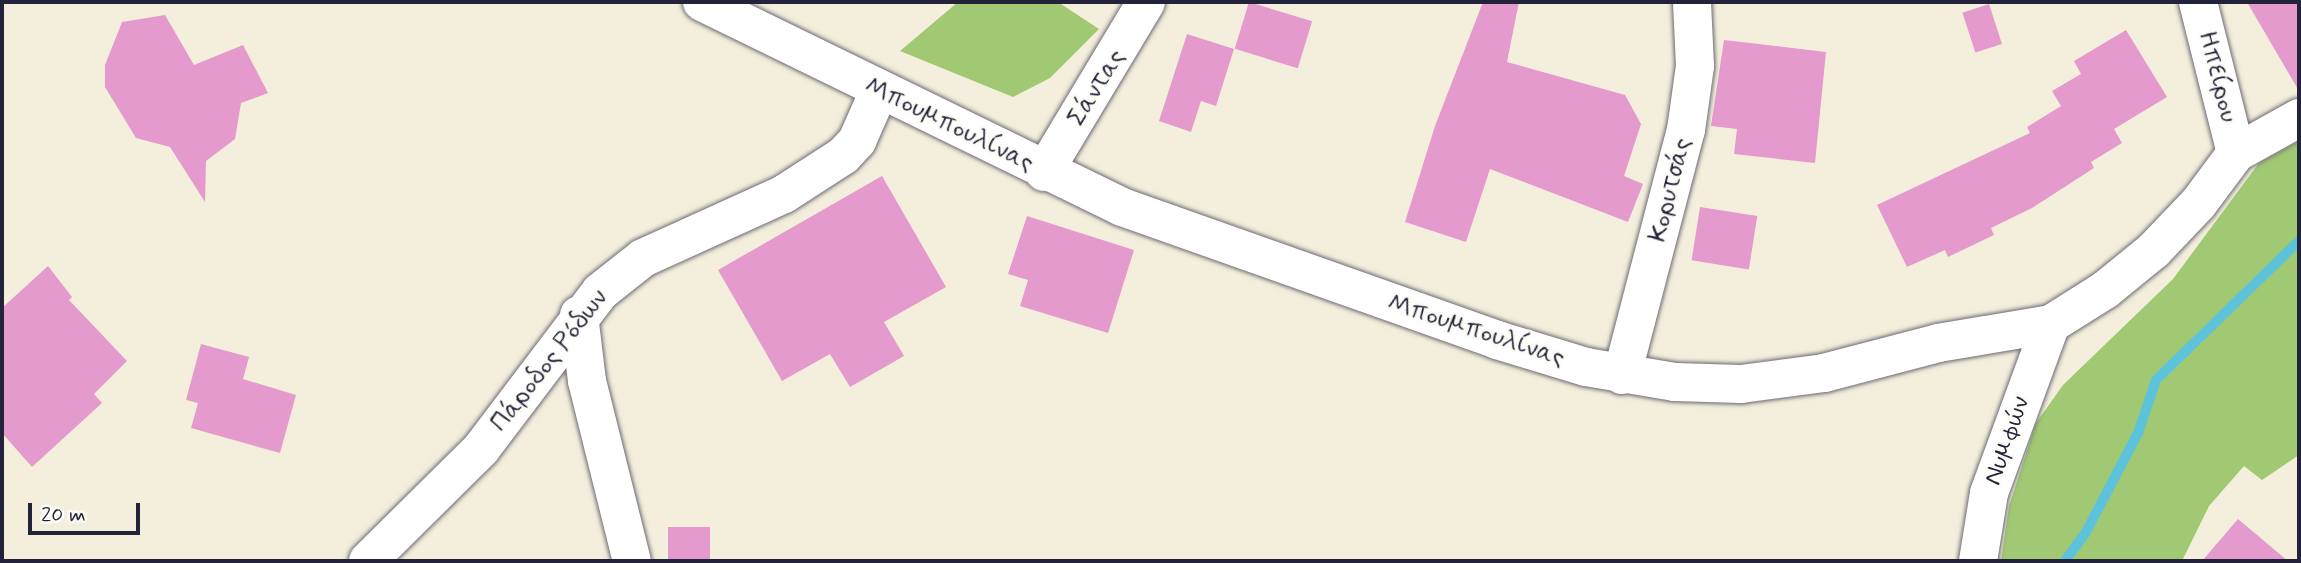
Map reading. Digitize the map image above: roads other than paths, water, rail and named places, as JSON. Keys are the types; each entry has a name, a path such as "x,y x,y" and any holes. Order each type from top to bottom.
{"street":[{"name":"Μπουμπουλίνας","path":"702,2 1044,172 1122,207 1431,317 1622,375 1718,384 1772,380 1824,373 1938,343 2051,324 2105,290 2154,250 2199,204 2236,153"},
{"name":"Σάντας","path":"1044,172 1146,2"},
{"name":"Κορυτσάς","path":"1622,375 1688,119 1695,65 1692,2"},
{"name":"Ηπείρου","path":"2198,2 2236,153"},
{"name":"Πάροδος Ρόδων","path":"368,561 481,449 579,315 629,267 698,232 784,194 843,156 857,141 879,91"},
{"path":"2236,153 2299,118"},
{"path":"579,315 587,381 632,561"},
{"name":"Νυμφών","path":"1978,561 1989,493 2051,324"}],"waterway":[{"path":"2065,561 2086,532 2138,433 2156,380 2299,241"}]}
